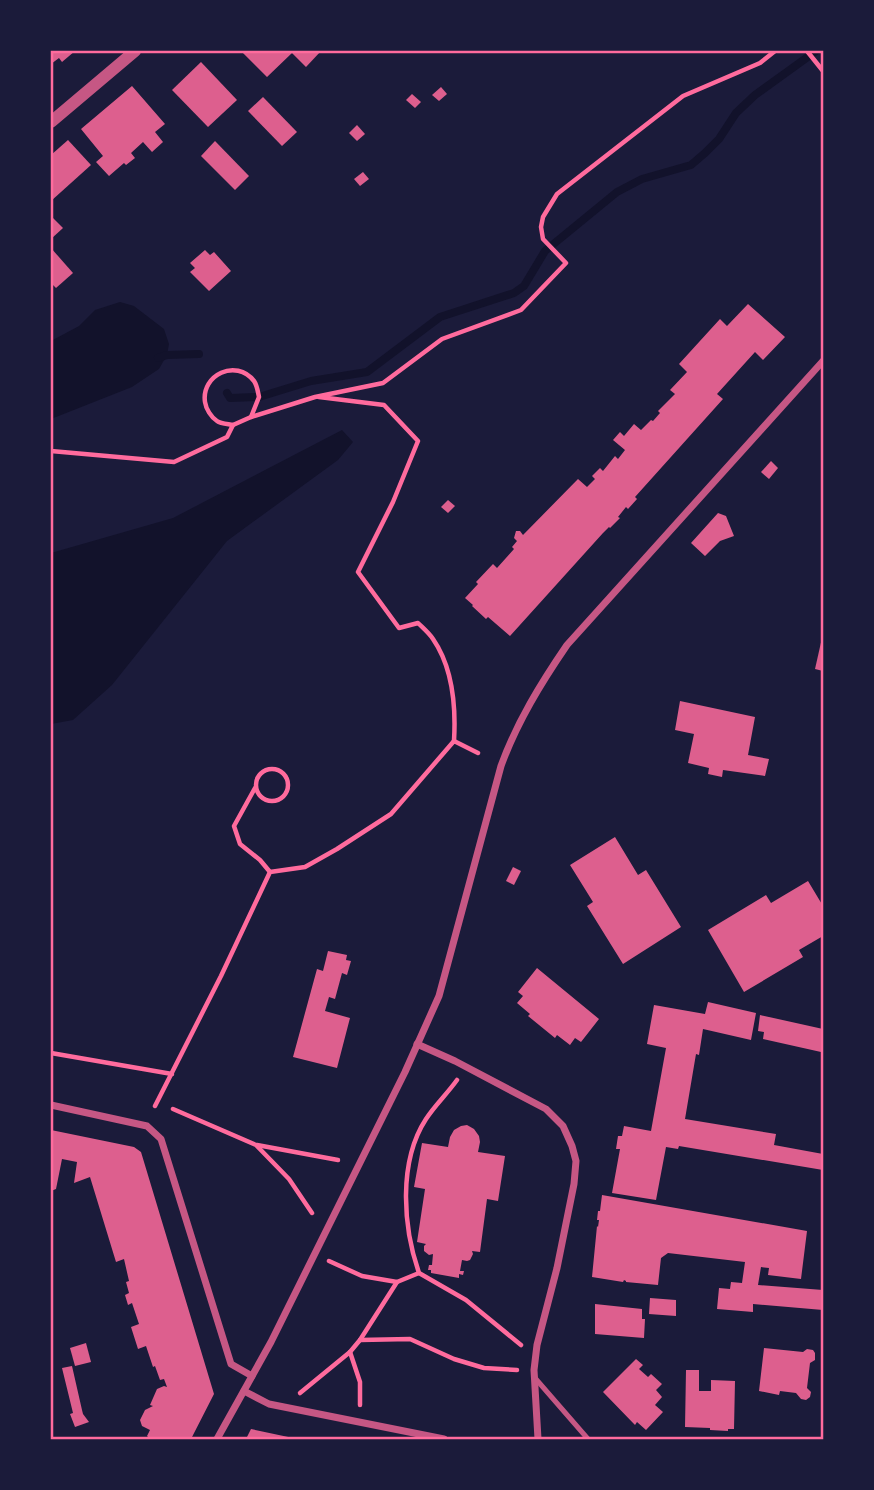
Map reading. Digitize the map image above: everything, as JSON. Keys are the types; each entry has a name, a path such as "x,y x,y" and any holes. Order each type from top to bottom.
{"street":[{"path":"51,122 135,51"},
{"path":"217,1439 271,1342 439,996 504,757 545,677 567,645 823,362"},
{"path":"417,1044 546,1109 563,1126 572,1146 576,1161 574,1184 557,1268 537,1345 535,1378 538,1439"},
{"path":"51,1105 147,1126 160,1139 231,1364 252,1376"},
{"path":"244,1391 269,1404 444,1439"}],"lane":[{"path":"535,1378 588,1439"}],"path":[{"path":"251,417 259,397 254,381 241,371 225,370 211,379 204,393 206,410 217,422 233,425 315,397 383,383 442,339 522,310 566,263 543,239 541,228 543,217 557,194 683,96 760,63 775,51"},
{"path":"807,51 822,69"},
{"path":"270,872 305,867 391,814 454,741 455,712 447,668 433,639 418,623 399,628 358,572 393,502 418,441 384,405 315,397"},
{"path":"51,451 174,462 227,437 233,425"},
{"path":"454,741 478,753"},
{"path":"256,787 260,797 270,801 280,800 287,792 289,782 285,773 275,768 265,769 257,777 256,787 233,826 240,844 270,872"},
{"path":"155,1105 270,872"},
{"path":"51,1053 172,1074"},
{"path":"458,1077 425,1120 412,1147 407,1174 407,1216 411,1251 419,1273 466,1300 525,1346"},
{"path":"173,1109 256,1145 338,1160"},
{"path":"256,1145 289,1179 312,1213"},
{"path":"329,1261 362,1276 397,1282 419,1273"},
{"path":"296,1397 350,1352 397,1282"},
{"path":"360,1340 410,1339 454,1359 484,1368 522,1370"},
{"path":"350,1352 360,1382 360,1411"}],"shaded area":[{"path":"120,302 134,306 164,329 169,344 167,355 159,369 132,387 51,419 51,341 79,326 95,310"},
{"path":"342,430 353,442 338,460 227,541 112,685 73,720 51,724 51,553 173,518"}],"building":[{"path":"51,51 75,51 62,62 59,58 51,64"},
{"path":"241,51 321,51 306,67 292,53 267,77"},
{"path":"201,62 237,100 208,127 172,90"},
{"path":"132,86 165,124 155,132 163,142 152,152 143,142 131,153 135,158 126,165 124,163 109,176 96,162 103,156 81,129"},
{"path":"441,87 447,94 439,101 432,95"},
{"path":"412,94 421,102 415,108 406,100"},
{"path":"263,97 297,132 282,146 248,111"},
{"path":"357,125 365,134 357,141 349,133"},
{"path":"68,140 91,165 51,201 51,155"},
{"path":"215,141 249,176 235,190 201,156"},
{"path":"363,172 369,179 360,186 354,179"},
{"path":"51,216 63,228 51,239"},
{"path":"51,248 73,273 56,288 51,283"},
{"path":"205,250 210,255 214,252 231,271 209,291 190,272 195,268 190,263"},
{"path":"748,304 785,337 763,360 755,352 717,394 723,399 635,497 637,499 628,509 626,507 618,517 620,518 603,533 510,636 488,617 486,619 465,598 493,564 497,568 514,549 512,547 517,541 514,538 516,531 523,535 578,479 587,487 600,468 603,471 615,456 618,459 625,450 613,440 620,432 624,436 634,424 641,430 653,421 660,413 658,411 675,394 670,390 687,372 679,364 720,319 727,326"},
{"path":"771,461 778,468 769,479 761,472"},
{"path":"448,500 455,506 448,513 441,507"},
{"path":"718,513 726,516 734,536 720,541 705,556 691,543"},
{"path":"823,639 823,671 815,669"},
{"path":"680,701 755,717 748,755 769,759 765,776 723,770 722,777 708,774 709,768 688,763 694,734 675,730"},
{"path":"615,837 638,875 646,870 681,927 623,964 587,906 593,902 570,865"},
{"path":"513,867 521,871 514,885 506,881"},
{"path":"808,881 823,906 823,936 799,950 803,957 744,992 708,930 766,895 771,903"},
{"path":"328,951 347,955 346,960 351,961 347,975 342,973 335,999 329,997 325,1011 350,1018 337,1068 293,1057 317,969 323,971"},
{"path":"537,968 599,1019 581,1042 575,1038 570,1045 557,1035 555,1038 528,1016 530,1014 517,1003 523,996 518,992"},
{"path":"708,1002 756,1013 751,1040 703,1029 685,1119 776,1134 774,1145 823,1154 823,1170 679,1146 678,1149 666,1147 656,1200 612,1193 620,1149 616,1149 618,1136 622,1136 624,1126 651,1131 666,1048 647,1044 654,1005 705,1014"},
{"path":"760,1015 823,1029 821,1052 763,1039 764,1032 758,1031"},
{"path":"467,1125 479,1136 478,1152 505,1156 498,1201 487,1199 480,1252 472,1251 470,1260 462,1260 460,1271 464,1271 463,1275 459,1274 459,1278 431,1273 431,1270 428,1270 429,1265 432,1265 433,1254 429,1255 424,1251 426,1244 417,1242 425,1189 414,1187 422,1143 448,1147 454,1130"},
{"path":"51,1130 134,1147 141,1152 214,1394 191,1439 150,1439 147,1436 150,1430 142,1426 140,1420 145,1410 153,1406 150,1405 157,1389 167,1387 164,1379 160,1380 155,1366 153,1367 146,1346 138,1349 131,1327 139,1324 132,1303 128,1305 125,1295 129,1293 126,1282 129,1281 124,1259 116,1262 90,1177 74,1183 77,1162 62,1159 56,1189 51,1191"},
{"path":"602,1195 807,1231 801,1279 768,1275 769,1268 761,1267 758,1285 823,1290 823,1310 753,1304 753,1312 717,1309 719,1288 730,1289 731,1282 742,1283 745,1262 668,1253 661,1258 658,1285 592,1277"},
{"path":"650,1298 676,1300 676,1316 649,1314"},
{"path":"595,1304 642,1309 642,1319 645,1319 644,1338 595,1334"},
{"path":"86,1343 91,1362 75,1366 70,1348"},
{"path":"764,1348 803,1352 807,1349 813,1350 815,1360 810,1363 807,1388 811,1392 810,1397 806,1400 796,1393 780,1391 779,1395 759,1391"},
{"path":"636,1359 643,1365 639,1369 648,1377 651,1374 662,1384 656,1390 662,1397 655,1405 663,1412 646,1430 637,1422 635,1425 603,1392"},
{"path":"72,1366 83,1414 89,1422 75,1427 62,1368"},
{"path":"686,1370 699,1370 699,1391 711,1391 711,1380 735,1381 734,1429 728,1431 685,1427"},
{"path":"251,1429 293,1438 293,1439 246,1439"}],"waterway":[{"path":"227,393 230,398 259,397 311,381 367,372 440,317 514,293 524,286 545,251 617,192 642,179 691,165 719,139 736,113 755,95 816,51"},
{"path":"158,358 167,355 199,354"}]}
